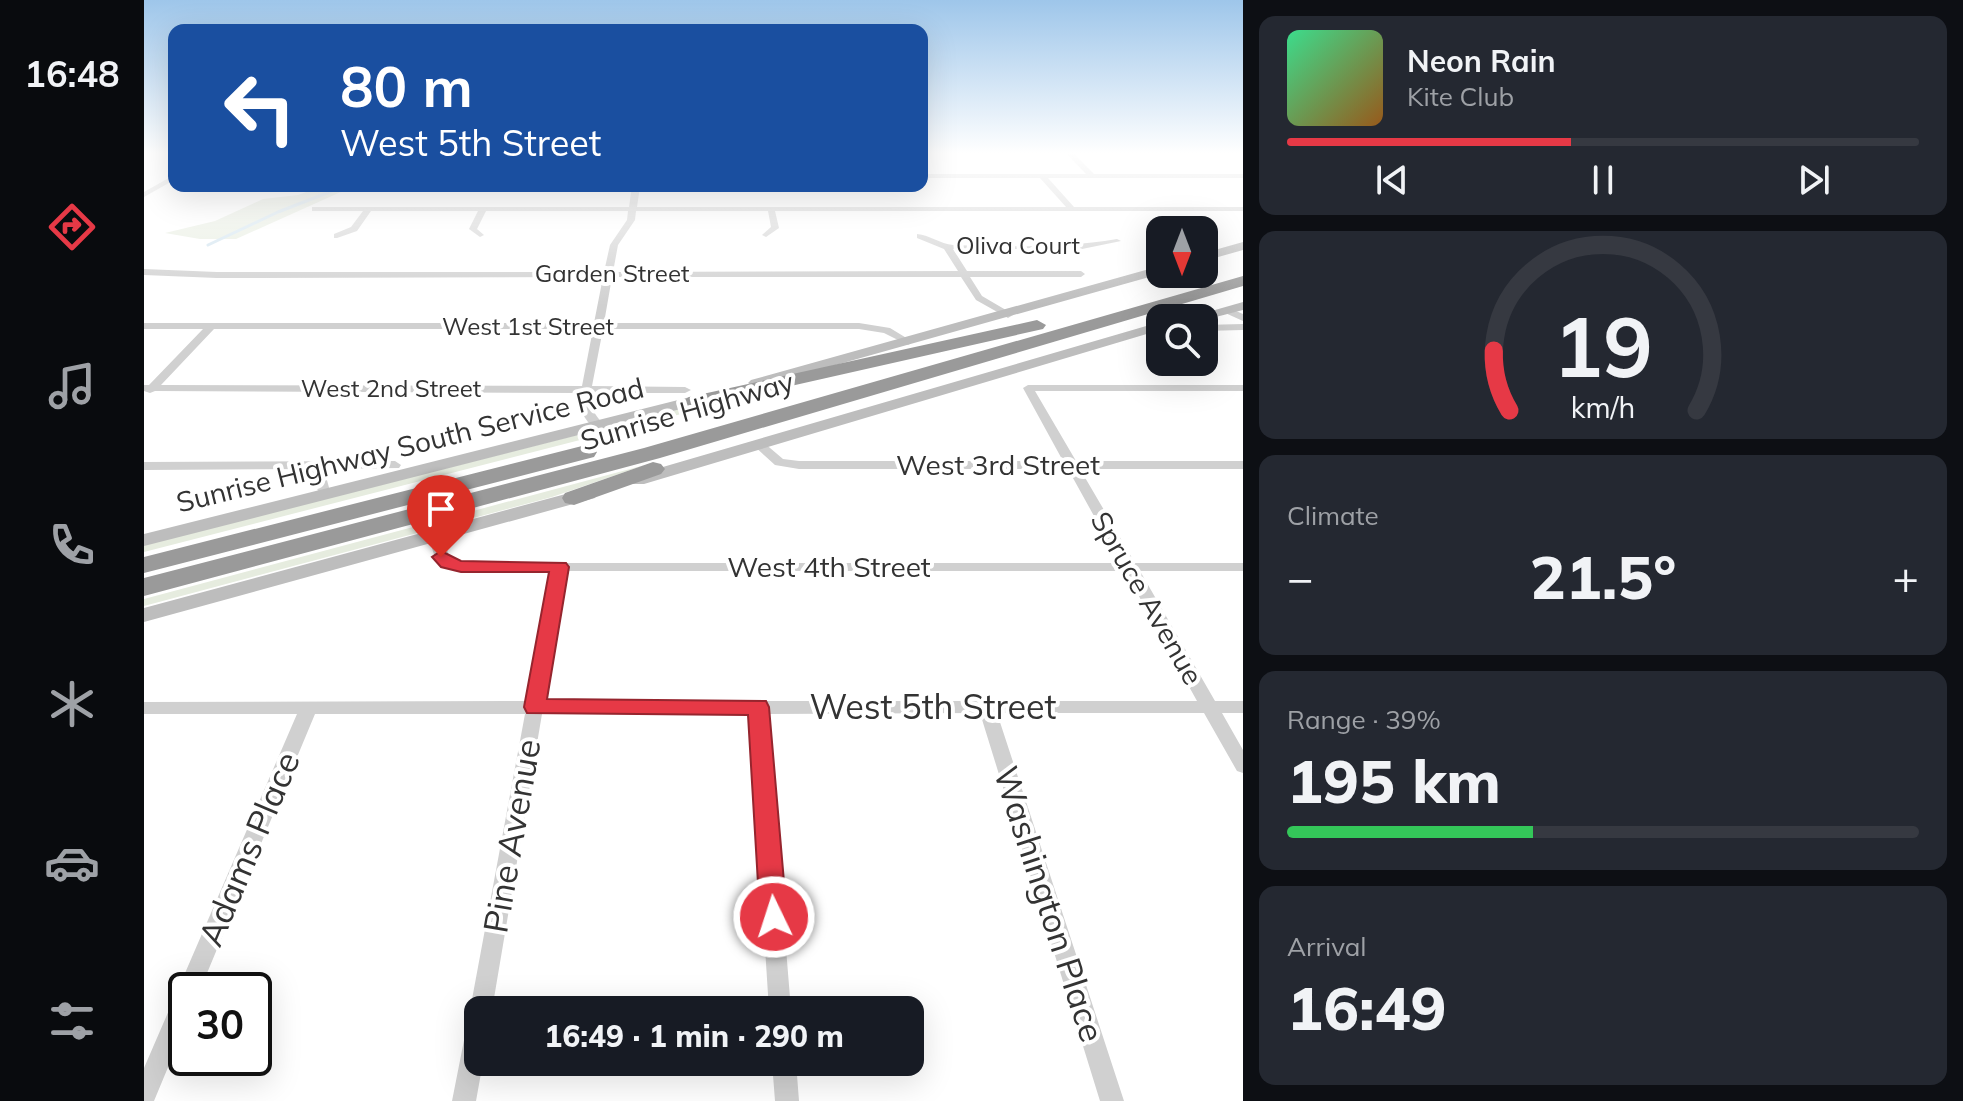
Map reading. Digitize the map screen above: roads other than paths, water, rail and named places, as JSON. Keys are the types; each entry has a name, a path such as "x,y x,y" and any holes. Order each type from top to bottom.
{"highway":[{"name":"Sunrise Highway","path":"144,565 615,445 1243,268"},
{"name":"Sunrise Highway","path":"144,587 652,453 1243,281"},
{"path":"687,397 1041,325"},
{"path":"574,498 778,426 859,393"}],"main road":[{"path":"1218,253 1243,246"},
{"name":"Sunrise Highway","path":"687,397 908,342 1146,274"},
{"path":"1218,312 1243,306"},
{"name":"Sunrise Highway","path":"144,615 574,498 1146,330"},
{"name":"Sunrise Highway South Service Road","path":"144,540 599,427 687,397"}],"street":[{"path":"599,427 585,406 587,389 614,245 629,226 634,203"},
{"path":"1067,203 1072,209"},
{"path":"315,209 1243,209"},
{"path":"337,236 354,229 369,209"},
{"path":"480,235 473,229 483,209"},
{"path":"766,235 775,228 771,209"},
{"name":"Oliva Court","path":"920,236 947,247 1082,247 1117,241"},
{"path":"947,247 982,301 1008,315"},
{"name":"Garden Street","path":"144,272 1081,274"},
{"path":"1226,310 1243,318"},
{"name":"West 1st Street","path":"144,326 859,326 887,330 908,342"},
{"path":"146,391 210,327"},
{"path":"1218,328 1243,327"},
{"name":"Spruce Avenue","path":"1243,388 1028,388 1243,766"},
{"name":"West 2nd Street","path":"146,391 587,389 687,397"},
{"name":"West 3rd Street","path":"759,445 779,462 792,465 1243,465"},
{"path":"144,466 395,465"},
{"path":"317,466 325,495"},
{"name":"West 4th Street","path":"435,536 441,557 453,565 1243,567"},
{"name":"Pine Avenue","path":"483,996 560,567"},
{"name":"Adams Place","path":"197,972 309,707"},
{"path":"758,707 779,996"},
{"name":"Washington Place","path":"986,707 1112,1101"},
{"name":"West 5th Street","path":"144,708 1243,707"},
{"path":"144,1096 168,1039"},
{"path":"464,1101 469,1076"},
{"path":"785,1076 787,1101"}],"waterway":[{"path":"208,245 300,203"}]}
